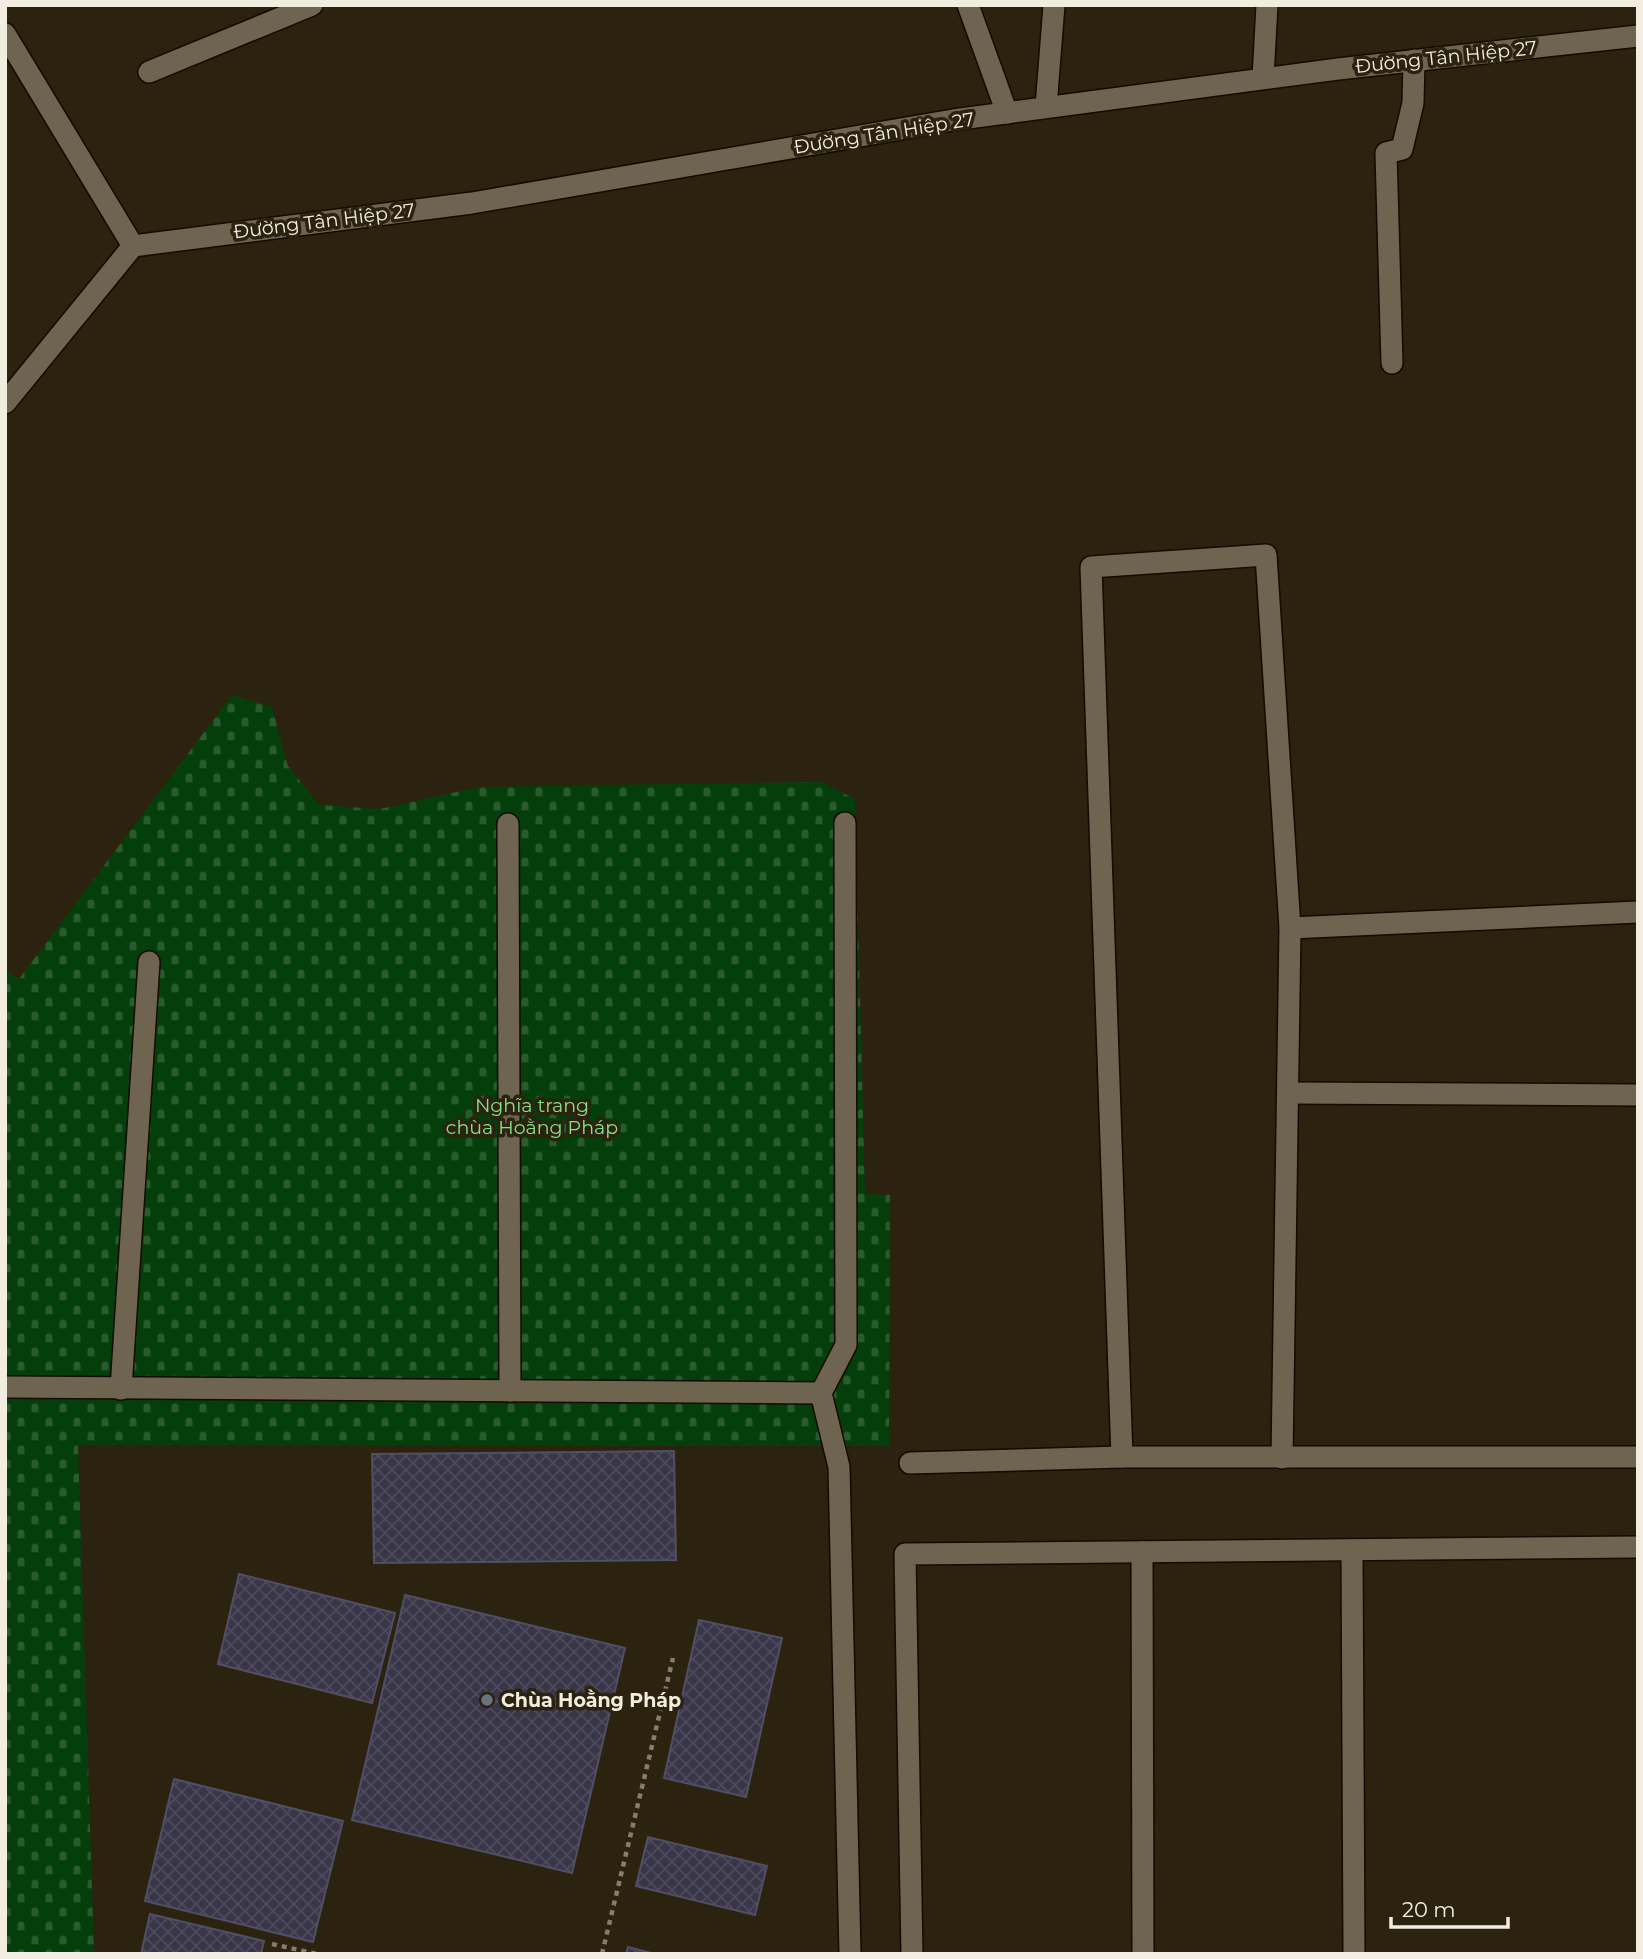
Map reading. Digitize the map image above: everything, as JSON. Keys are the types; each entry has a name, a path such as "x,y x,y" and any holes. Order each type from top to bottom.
{"street":[{"path":"149,72 312,5"},
{"path":"968,5 1007,113"},
{"path":"1045,107 1054,5"},
{"path":"1263,78 1267,5"},
{"name":"Đường Tân Hiệp 27","path":"133,246 472,204 1045,107 1263,78 1638,36"},
{"path":"5,403 133,246 7,40"},
{"path":"1392,363 1386,152 1402,149 1413,103 1414,60"},
{"path":"1122,1457 1091,567 1266,555 1290,928 1282,1458"},
{"path":"845,823 846,1345 821,1393 839,1466 850,1954"},
{"path":"508,824 510,1391"},
{"path":"1290,928 1638,912"},
{"path":"121,1389 149,962"},
{"path":"1288,1093 1638,1095"},
{"path":"5,1387 821,1393"},
{"path":"910,1463 1122,1457 1638,1457"},
{"path":"912,1954 905,1554 1638,1547"},
{"path":"1352,1550 1354,1954"},
{"path":"1142,1552 1143,1954"}],"path":[{"path":"602,1954 673,1658"},
{"path":"272,1944 317,1954"}],"green space":[{"name":"Nghĩa trang chùa Hoằng Pháp","path":"232,695 272,707 288,766 319,805 380,809 479,787 821,782 855,799 865,1194 890,1195 889,1446 78,1445 94,1954 5,1954 5,970 19,979"}],"building":[{"path":"674,1451 676,1560 374,1563 372,1454"},
{"path":"239,1574 395,1613 372,1703 218,1664"},
{"path":"405,1595 625,1648 572,1873 352,1820"},
{"path":"699,1620 782,1638 746,1797 664,1778"},
{"path":"174,1779 343,1821 313,1942 145,1901"},
{"path":"648,1837 767,1866 755,1915 636,1886"},
{"path":"150,1914 264,1941 261,1954 141,1954"},
{"path":"628,1947 655,1954 626,1954"}],"place":[{"name":"Chùa Hoằng Pháp","path":"487,1700"}]}
